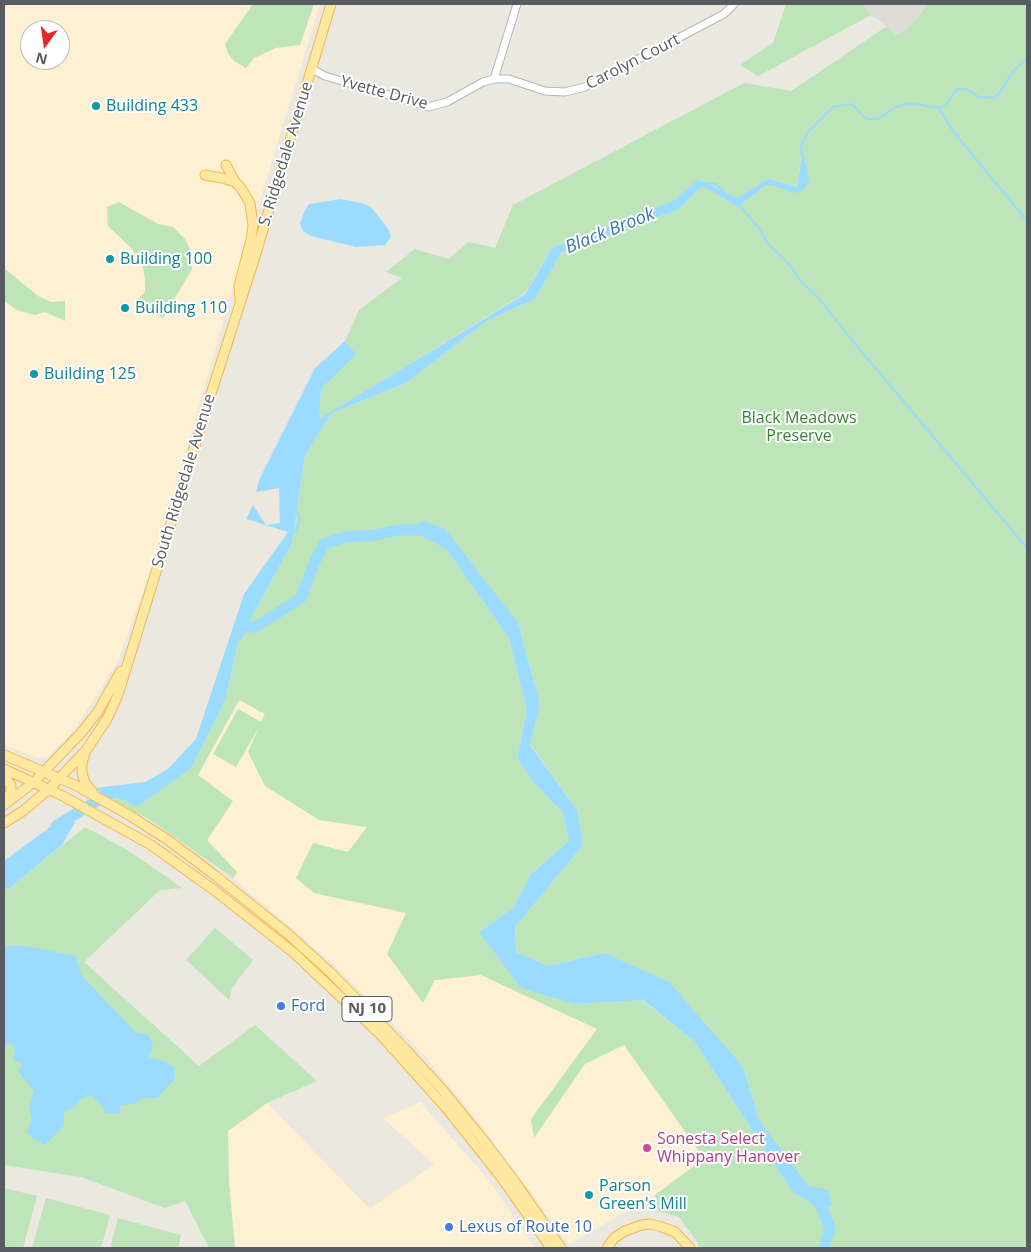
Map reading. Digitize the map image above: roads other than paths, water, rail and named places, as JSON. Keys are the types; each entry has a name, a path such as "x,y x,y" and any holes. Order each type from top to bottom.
{"main road":[{"name":"S. Ridgedale Avenue","path":"240,305 331,4"},
{"path":"226,165 250,204 253,225 239,286 240,305"},
{"path":"205,175 235,182"},
{"name":"South Ridgedale Avenue","path":"4,823 23,811 49,789 87,749 113,708 240,305"},
{"name":"South Ridgedale Avenue","path":"4,805 45,772 97,713 129,657"},
{"path":"87,749 82,762 82,773 85,783 95,796"},
{"name":"NJ 10","path":"4,755 59,778 129,815 168,840 288,934 332,973 413,1058 460,1111 515,1182 561,1248"},
{"name":"NJ 10","path":"4,769 63,796 118,825 150,845 214,890 282,943 347,1002 399,1055 447,1109 500,1177 550,1248"},
{"path":"4,776 11,785 11,791 4,805"},
{"path":"607,1248 614,1238 625,1231 650,1224 675,1232 690,1248"}],"street":[{"path":"494,79 518,4"},
{"name":"Carolyn Court","path":"494,79 509,79 555,92 576,90 724,14 734,4"},
{"name":"Yvette Drive","path":"312,69 325,76 428,106 447,102 483,82 494,79"}],"water":[{"path":"803,149 809,181 799,192 766,185 738,207 702,186 679,209 561,253 535,299 488,320 406,383 332,413 305,455 292,543 238,642 225,701 191,768 138,806 115,797 112,800 95,788 145,782 168,769 196,739 244,594 288,532 246,519 253,505 266,525 280,523 279,488 256,492 259,480 315,368 345,341 356,354 321,389 319,419 525,294 552,248 675,200 698,179 737,198 768,179 797,187"},
{"path":"341,199 362,203 371,207 389,230 391,237 385,245 356,247 311,236 303,231 300,224 309,204"},
{"path":"424,521 445,529 518,623 540,704 530,745 577,810 583,845 515,927 516,952 548,966 604,953 669,982 743,1067 759,1120 808,1186 828,1190 832,1206 818,1208 792,1191 695,1042 643,1000 575,1004 521,988 479,932 513,908 531,874 569,841 563,813 536,785 517,759 527,710 509,638 446,549 420,535 419,522"},
{"path":"65,816 75,822 62,845 10,888 4,890 4,861"},
{"path":"18,945 76,956 81,975 135,1032 148,1035 153,1044 149,1057 164,1061 174,1067 175,1079 157,1098 143,1098 133,1104 121,1105 119,1113 111,1114 105,1113 103,1107 91,1095 80,1099 75,1106 64,1113 64,1125 45,1145 34,1139 27,1132 32,1120 29,1108 34,1091 18,1071 23,1065 13,1060 15,1049 10,1044 4,1046 4,947"}],"waterway":[{"name":"Black Brook","path":"802,157 801,147 807,133 833,107 850,104 868,119 878,119 896,107 909,103 942,107 957,89 966,89 979,97 994,98 1013,71 1027,59"},
{"path":"938,107 953,131 1027,221"},
{"name":"Black Brook","path":"784,188 792,192 799,191 804,188 807,181"},
{"name":"Black Brook","path":"704,183 716,184 725,193"},
{"path":"739,204 761,231 767,243 788,263 802,283 819,298 841,327 1027,548"},
{"name":"Black Brook","path":"293,534 300,519 296,511"},
{"path":"238,635 241,627 256,627 301,598 314,563 324,544 345,537 376,535 397,530 428,530 433,535"},
{"path":"56,826 110,793 121,791"},
{"path":"814,1195 816,1195 830,1228 824,1248"}],"place":[{"name":"Building 433","path":"96,106"},
{"name":"Building 100","path":"110,259"},
{"name":"Building 110","path":"125,308"},
{"name":"Building 125","path":"34,374"},
{"name":"Ford","path":"281,1006"},
{"name":"Sonesta Select Whippany Hanover","path":"647,1148"},
{"name":"Parson Green's Mill","path":"589,1195"},
{"name":"Lexus of Route 10","path":"449,1227"}],"park label":[{"name":"Black Meadows Preserve","path":"799,427"}]}
